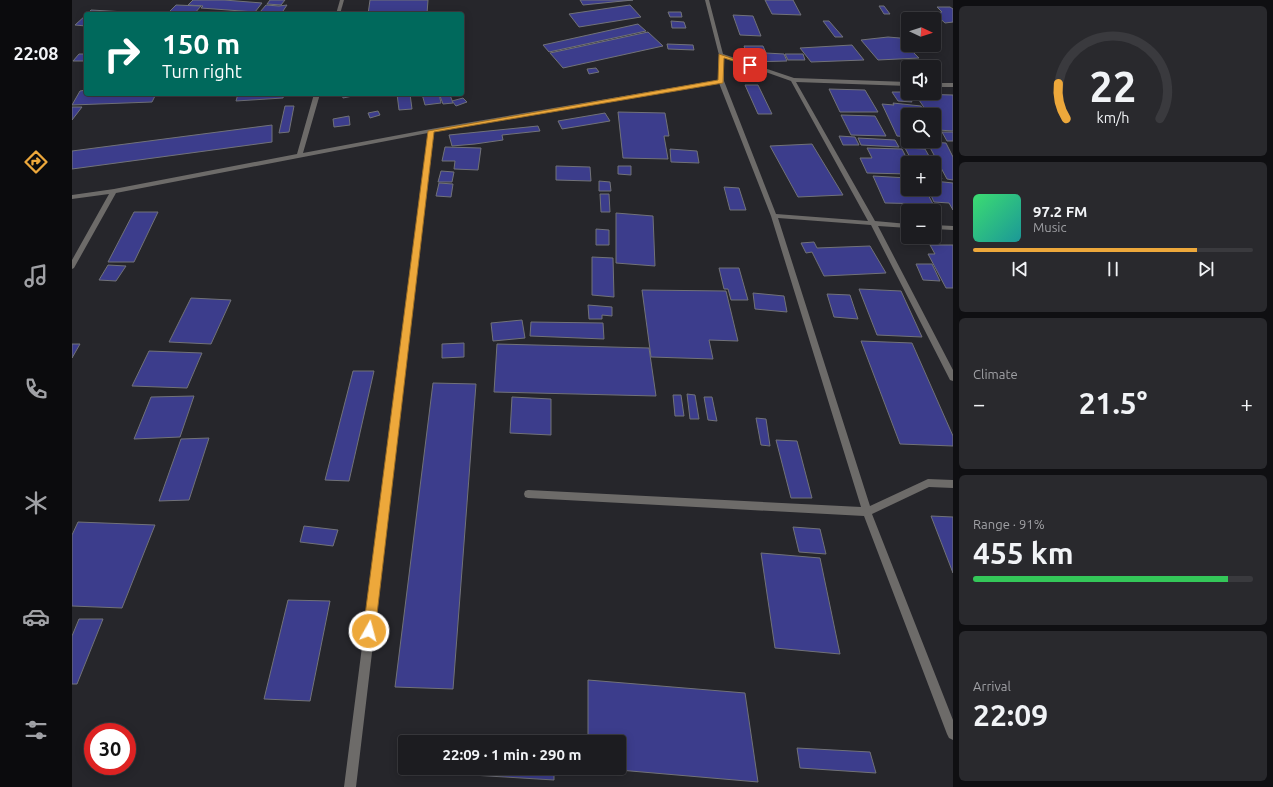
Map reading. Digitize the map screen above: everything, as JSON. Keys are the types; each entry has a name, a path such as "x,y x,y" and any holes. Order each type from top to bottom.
{"street":[{"path":"339,12 342,0"},
{"path":"707,0 721,55 721,82 774,216 868,512 953,734"},
{"path":"721,55 793,80 901,84"},
{"path":"793,80 874,225 953,378"},
{"path":"72,197 114,191 300,154 721,82"},
{"path":"941,85 953,85"},
{"path":"300,154 315,96"},
{"path":"350,787 431,131"},
{"path":"72,266 114,191"},
{"path":"774,216 874,225 901,226"},
{"path":"941,227 953,228"},
{"path":"528,494 868,512 928,482 953,484"}],"building":[{"path":"193,0 224,0 262,3 255,12 201,8 203,6 188,5"},
{"path":"270,0 285,0 281,5 267,4"},
{"path":"370,0 428,0 427,12 368,12"},
{"path":"580,0 633,0 583,5"},
{"path":"765,0 793,0 801,15 772,14"},
{"path":"176,5 201,6 196,12 169,12"},
{"path":"266,5 287,5 282,12 260,12"},
{"path":"630,5 641,17 579,27 569,14"},
{"path":"879,6 884,6 890,14 884,14"},
{"path":"937,7 950,7 953,9 953,22 945,23 941,19 942,12"},
{"path":"91,10 126,12 89,12"},
{"path":"668,12 681,12 682,17 670,17"},
{"path":"733,15 753,16 761,36 740,35"},
{"path":"84,17 84,26 75,25"},
{"path":"671,21 684,22 686,28 672,28"},
{"path":"823,21 829,21 843,37 835,37"},
{"path":"638,24 646,31 549,52 543,45"},
{"path":"648,32 663,46 563,68 550,53"},
{"path":"888,37 900,38 901,52 913,52 919,58 878,60 861,40"},
{"path":"667,44 693,45 694,50 668,49"},
{"path":"852,45 864,60 811,62 800,48"},
{"path":"744,46 763,46 766,53 784,54 787,61 750,62"},
{"path":"79,54 84,54 84,61 73,61"},
{"path":"785,54 803,54 805,60 788,60"},
{"path":"596,68 599,72 589,74 587,69"},
{"path":"745,85 758,85 772,114 758,114"},
{"path":"829,89 865,90 878,112 840,112"},
{"path":"84,90 84,96 155,96 152,102 72,105 80,91"},
{"path":"892,92 901,92 901,100 911,100 912,102 898,101"},
{"path":"941,95 953,95 953,131 941,130 941,108 924,108 919,100 941,100"},
{"path":"237,96 284,96 283,98 236,101"},
{"path":"397,96 410,96 412,109 399,110"},
{"path":"423,96 439,96 441,103 425,105"},
{"path":"440,96 450,96 453,103 443,104"},
{"path":"463,98 467,102 456,106 452,101"},
{"path":"893,103 921,106 922,108 901,108 901,136 897,136 882,104 894,105"},
{"path":"285,106 294,106 289,132 279,133"},
{"path":"72,107 82,107 72,120"},
{"path":"378,111 380,115 370,118 368,113"},
{"path":"618,112 665,113 669,136 664,136 668,159 623,158"},
{"path":"605,113 610,121 562,129 558,121"},
{"path":"841,115 875,116 886,136 851,135"},
{"path":"349,116 350,125 334,127 333,119"},
{"path":"272,125 272,142 72,169 72,151"},
{"path":"538,126 540,131 502,135 503,140 475,144 452,146 449,135"},
{"path":"942,132 953,132 953,141 947,141"},
{"path":"839,136 855,137 859,145 843,145"},
{"path":"858,138 895,140 899,147 861,145"},
{"path":"941,143 946,143 953,157 953,180 947,179 941,168 941,156 935,156 930,148 941,148"},
{"path":"812,144 843,195 798,197 770,146"},
{"path":"445,147 481,148 478,170 454,169 455,161 442,161"},
{"path":"867,148 902,149 906,156 901,156 901,174 867,173 860,158 872,158"},
{"path":"905,148 925,149 929,156 909,156"},
{"path":"670,149 697,151 699,163 671,162"},
{"path":"556,166 590,167 591,181 556,180"},
{"path":"618,166 631,166 631,175 618,174"},
{"path":"441,171 454,172 452,182 438,182"},
{"path":"873,176 901,178 901,196 929,196 933,204 885,203"},
{"path":"599,181 610,182 611,191 599,191"},
{"path":"941,182 953,183 953,210 949,203 934,202 931,196 941,196"},
{"path":"439,183 453,184 451,197 436,196"},
{"path":"724,187 739,188 746,210 730,210"},
{"path":"600,194 609,194 610,212 601,212"},
{"path":"134,212 158,212 134,262 108,262"},
{"path":"616,213 653,216 655,266 616,263"},
{"path":"596,229 609,230 609,245 596,245"},
{"path":"814,242 817,248 870,246 886,273 824,276 812,252 806,253 801,243"},
{"path":"930,245 953,245 953,288 946,288 928,254 935,254"},
{"path":"592,257 613,258 614,297 592,295"},
{"path":"916,264 932,264 940,281 923,280"},
{"path":"108,265 126,266 116,281 99,280"},
{"path":"719,268 739,268 748,300 731,300 728,289 724,289"},
{"path":"859,289 901,291 922,337 877,335"},
{"path":"642,290 726,291 738,341 709,340 713,359 651,357"},
{"path":"753,293 784,296 787,312 755,309"},
{"path":"827,294 850,295 858,319 834,317"},
{"path":"191,298 231,300 211,344 169,342"},
{"path":"588,305 612,307 612,316 602,315 602,319 589,319"},
{"path":"522,320 525,338 493,341 491,323"},
{"path":"531,322 603,323 604,339 530,336"},
{"path":"861,341 912,343 953,436 953,446 900,444"},
{"path":"464,343 464,357 442,358 442,344"},
{"path":"72,344 80,344 72,358"},
{"path":"497,344 649,348 656,396 494,392"},
{"path":"149,351 202,353 187,388 132,386"},
{"path":"353,371 374,371 349,481 325,480"},
{"path":"433,383 476,384 453,689 395,687"},
{"path":"687,394 695,395 699,419 690,419"},
{"path":"673,395 681,395 684,416 675,416"},
{"path":"194,396 180,437 134,439 151,397"},
{"path":"512,397 551,399 551,435 510,433"},
{"path":"704,397 712,397 717,421 708,420"},
{"path":"756,418 766,419 770,446 761,445"},
{"path":"209,438 189,500 159,501 181,439"},
{"path":"776,440 797,441 812,498 791,498"},
{"path":"931,516 953,517 953,573"},
{"path":"78,522 155,525 122,608 72,606 72,535"},
{"path":"304,526 338,530 333,546 300,542"},
{"path":"793,527 820,529 826,554 799,552"},
{"path":"761,553 820,558 840,654 775,648"},
{"path":"288,600 330,601 310,701 264,699"},
{"path":"79,619 103,619 77,684 72,684 72,636"},
{"path":"588,680 745,693 758,782 626,771 626,735 588,735"},
{"path":"797,748 870,752 876,773 800,768"},
{"path":"472,775 554,775 554,780"}],"route":[{"path":"369,631 431,131 721,82 721,55 750,65"}]}
